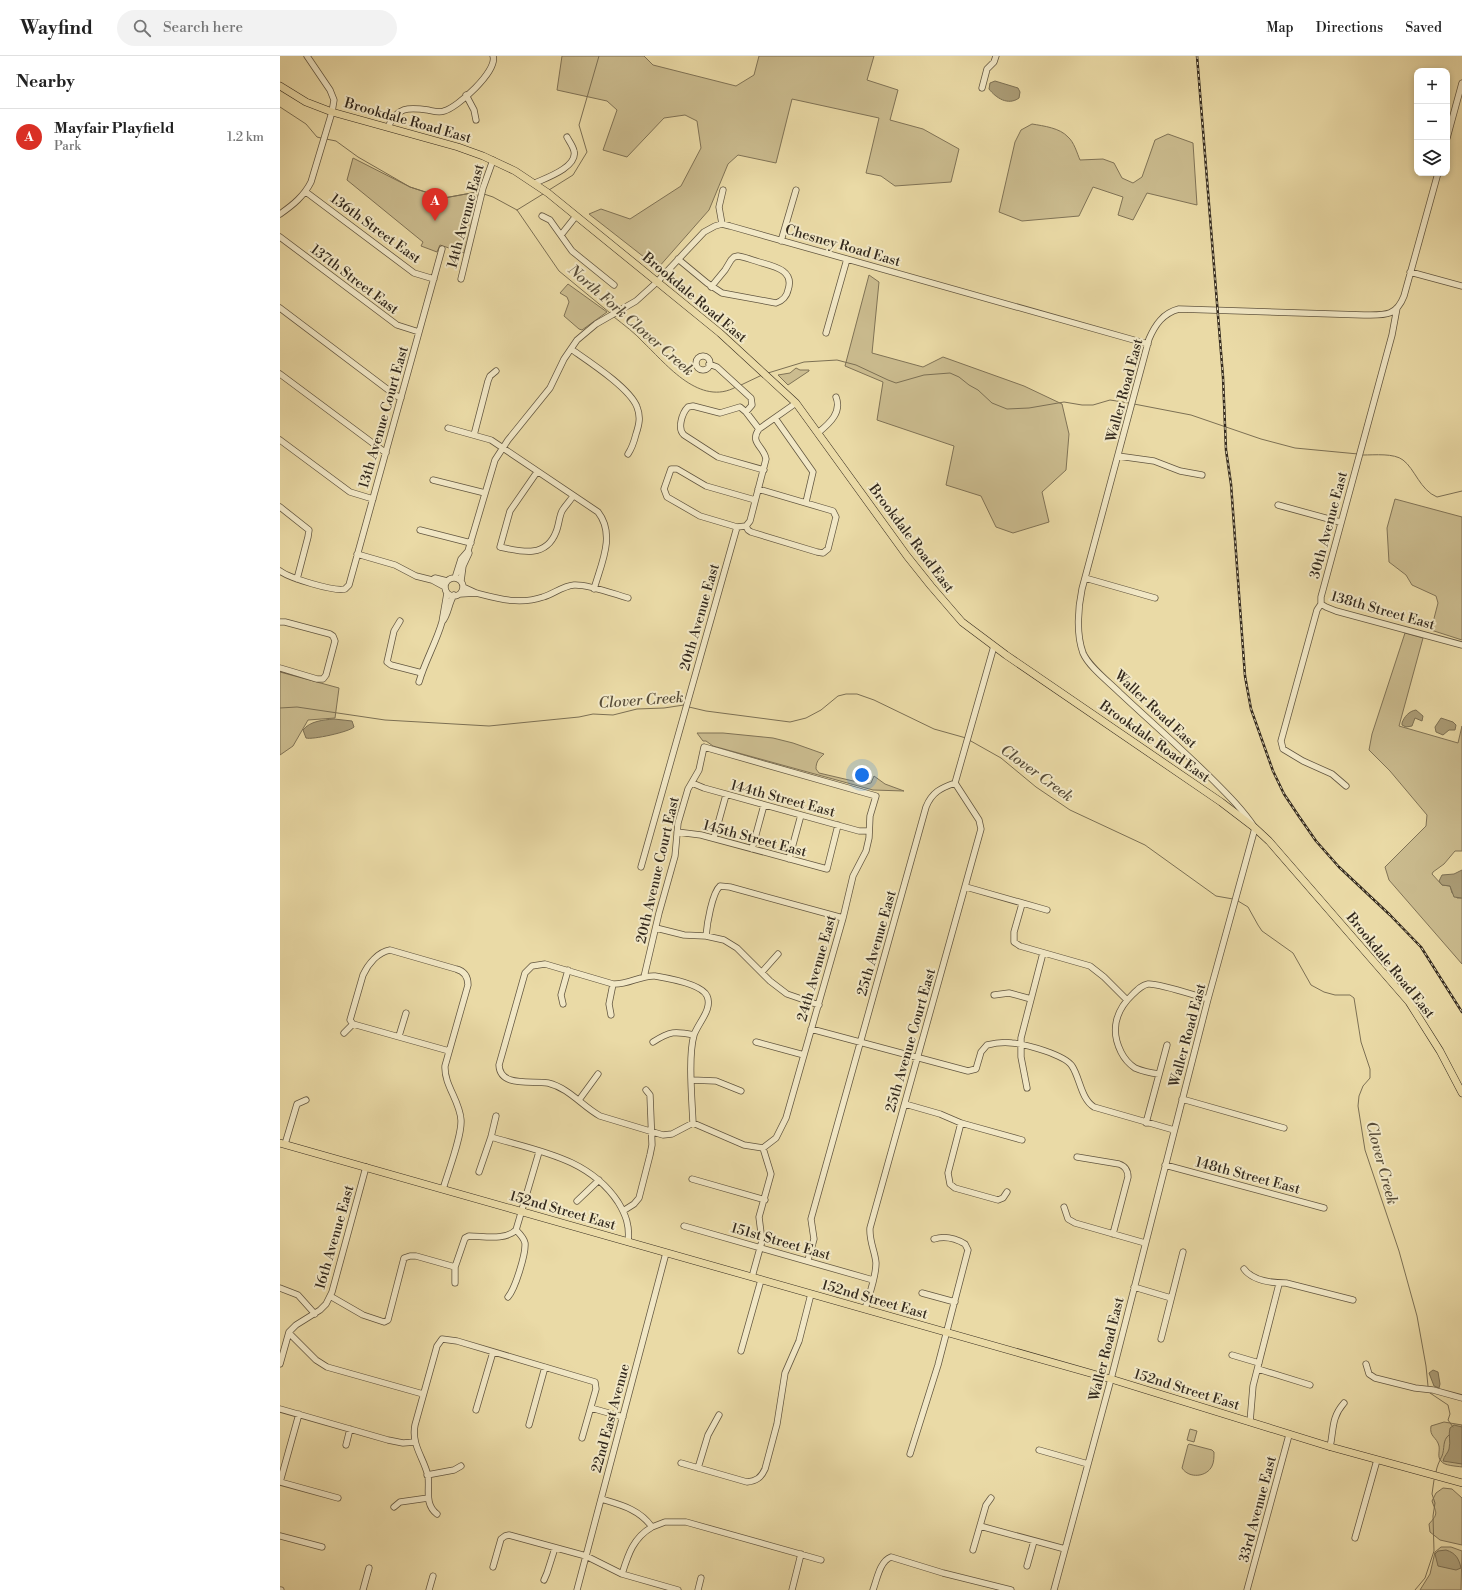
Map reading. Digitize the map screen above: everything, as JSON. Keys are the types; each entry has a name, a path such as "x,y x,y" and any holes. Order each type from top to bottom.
{"main road":[{"name":"Brookdale Road East","path":"280,86 306,102 332,112 458,147 493,160 535,183 724,337 796,403 819,432 889,531 931,586 962,622 994,646 1175,770 1256,828 1279,851 1409,1002 1440,1050 1462,1093"},
{"name":"152nd Street East","path":"283,1143 443,1190 1111,1379 1330,1447 1462,1483"}],"street":[{"path":"280,214 294,204 306,192 313,178 332,112 334,100 332,93 307,56"},
{"path":"388,128 394,116 403,110 414,108 444,111 466,95 486,77 494,61 492,56"},
{"path":"982,88 987,69 994,62 996,56"},
{"path":"1450,127 1462,82"},
{"path":"466,95 474,110 476,120"},
{"path":"535,183 559,172 570,163 574,157 574,151 567,137"},
{"name":"14th Avenue East","path":"460,279 483,188 493,160"},
{"path":"1397,308 1401,304 1437,176"},
{"path":"419,682 442,622 446,586 455,578 461,559 471,543 493,466 503,447 550,388 564,359 589,329 636,301 657,282 704,232 722,224 719,207 723,190"},
{"path":"781,241 796,190"},
{"name":"136th Street East","path":"306,192 414,273 434,279"},
{"path":"542,216 550,220 572,251 614,285"},
{"path":"561,235 576,216"},
{"name":"Chesney Road East","path":"722,224 1148,344"},
{"name":"137th Street East","path":"280,238 397,325 419,332"},
{"name":"13th Avenue Court East","path":"297,579 337,590 343,590 349,584 442,249"},
{"path":"678,259 712,287 725,294 776,303 786,296 789,287 788,275 780,268 735,256 712,287"},
{"path":"826,334 847,259"},
{"path":"1410,272 1462,286"},
{"path":"280,308 401,398"},
{"name":"Waller Road East","path":"1054,1590 1111,1379 1208,999 1256,828 1245,812 1142,714 1096,669 1086,657 1080,641 1079,615 1080,598 1085,578 1148,344 1153,329 1166,314 1179,309 1386,315 1393,312 1397,308"},
{"name":"30th Avenue East","path":"1346,786 1332,774 1304,761 1282,747 1281,741 1317,610 1322,604 1321,597 1340,522 1391,340 1397,308"},
{"path":"571,349 610,377 635,403 639,422 633,446 628,454"},
{"path":"709,364 717,367 751,398 752,405 746,412"},
{"path":"474,435 488,381 490,376 496,371"},
{"path":"280,374 386,453"},
{"path":"819,432 829,424 835,414 838,405 836,397"},
{"path":"755,500 706,486 683,471 677,469 671,469 664,489 666,497 693,513 737,527 746,526 750,521 764,470 766,457 755,438 759,429 796,403"},
{"path":"759,429 746,412 740,407 720,414 693,406 688,407 684,414 681,431 689,439 718,457 764,470"},
{"path":"776,418 814,472 806,502"},
{"path":"448,428 491,440 598,512 604,521 607,532 606,543 594,589"},
{"path":"280,440 350,492 373,499"},
{"path":"1118,456 1154,461 1172,466 1180,471 1202,475"},
{"path":"537,472 510,511 500,547 526,553 536,551 546,546 555,535 562,511 574,496"},
{"path":"433,480 485,493"},
{"path":"746,526 751,532 817,552 823,553 828,549 836,517 835,513 831,509 758,489"},
{"path":"1278,505 1340,522"},
{"path":"280,507 307,527 309,533 297,579 280,571"},
{"name":"20th Avenue East","path":"641,867 737,527"},
{"path":"420,530 471,543"},
{"path":"468,550 469,553 463,566 461,580 463,587 476,593 509,601 523,601 543,597 569,586 579,585 628,598"},
{"path":"357,554 395,565 416,576 432,580 435,578 457,594 476,593"},
{"path":"455,578 461,580"},
{"path":"1085,578 1155,598"},
{"path":"442,622 445,619 450,603 463,587"},
{"name":"138th Street East","path":"1322,604 1336,611 1462,645"},
{"path":"400,621 394,631 387,662 391,665 422,673"},
{"path":"280,622 330,634 335,641 326,675 323,679 317,680 280,668"},
{"path":"955,783 994,646"},
{"name":"20th Avenue Court East","path":"644,977 675,856 678,823 688,789 699,770 704,747 876,796"},
{"name":"144th Street East","path":"692,783 764,805 859,831 869,831"},
{"name":"25th Avenue Court East","path":"865,1309 876,1270 876,1261 870,1242 870,1228 966,887 981,826 979,820 955,783"},
{"name":"25th Avenue East","path":"808,1260 814,1239 812,1220 928,801 934,793 955,783"},
{"path":"714,838 726,794"},
{"name":"24th Avenue East","path":"763,1148 779,1133 786,1118 819,1005 853,876 866,851 870,816 876,796"},
{"path":"752,849 764,805"},
{"path":"789,859 801,815"},
{"name":"145th Street East","path":"678,832 714,838 827,870 838,825"},
{"path":"706,936 716,891 720,886 730,887 843,918"},
{"path":"966,887 1047,910"},
{"path":"1022,904 1014,932 1014,942 1020,946 1094,968 1128,998"},
{"path":"656,928 684,935 706,936 724,940 732,944 787,994 819,1005"},
{"path":"443,1190 459,1133 461,1120 445,1071 449,1051 468,985 467,979 464,974 456,969 390,950 378,955 364,972 350,1020 353,1024 449,1051"},
{"path":"1027,1088 1021,1057 1021,1045 1023,1029 1043,952"},
{"path":"762,972 778,954"},
{"path":"693,1123 692,1056 694,1035 708,1005 708,997 700,988 654,976 613,984 545,964 532,966 527,971 521,984 500,1062 499,1070 504,1077 515,1082 538,1081 555,1085 568,1092 600,1116 651,1132 668,1135 693,1123 744,1145 763,1148 771,1174 759,1222 762,1235 761,1248 752,1277"},
{"path":"563,1004 561,995 568,970"},
{"path":"611,1015 609,1004 613,984"},
{"path":"1159,1074 1136,1068 1129,1063 1120,1050 1116,1040 1115,1028 1121,1009 1128,998 1143,985 1152,984 1208,999"},
{"path":"994,995 1009,993 1031,999"},
{"path":"399,1036 406,1013"},
{"path":"344,1033 353,1024"},
{"path":"811,1029 968,1071 973,1071 977,1067 981,1052 987,1045 1012,1043 1058,1055 1072,1066 1090,1104 1099,1109 1174,1130"},
{"path":"653,1042 666,1034 673,1032 694,1035"},
{"path":"756,1042 804,1055"},
{"path":"1146,1123 1167,1045"},
{"path":"579,1100 598,1074"},
{"path":"692,1080 716,1081 741,1091"},
{"path":"623,1211 634,1204 639,1198 650,1155 650,1095 646,1090"},
{"path":"1182,1099 1284,1128"},
{"path":"283,1143 297,1104 306,1100"},
{"path":"905,1104 940,1114 961,1124 1022,1140"},
{"path":"479,1172 491,1137 496,1116"},
{"path":"961,1124 948,1173 949,1182 955,1188 998,1200 1003,1198 1007,1192"},
{"path":"491,1137 574,1163 599,1180 610,1191 623,1211 629,1228 628,1242"},
{"path":"454,1283 455,1267 464,1241 467,1237 504,1235 512,1233 516,1230 539,1152"},
{"path":"1078,1157 1119,1164 1126,1169 1128,1177 1113,1234"},
{"name":"148th Street East","path":"1165,1164 1324,1208"},
{"name":"16th Avenue East","path":"289,1333 294,1327 315,1314 326,1304 330,1296 335,1284 366,1168"},
{"path":"692,1179 764,1200"},
{"path":"577,1201 599,1180"},
{"path":"1064,1207 1066,1216 1071,1221 1145,1243"},
{"name":"151st Street East","path":"684,1226 808,1260 873,1280"},
{"path":"508,1297 514,1288 525,1247 523,1238 516,1230"},
{"path":"910,1454 967,1257 968,1247 963,1242 946,1237 934,1239"},
{"path":"1161,1339 1183,1252"},
{"name":"22nd East Avenue","path":"577,1590 666,1253"},
{"path":"330,1296 363,1315 382,1322 388,1320 404,1258 413,1256 455,1267"},
{"path":"1244,1269 1251,1276 1279,1284 1286,1283 1353,1300"},
{"path":"741,1351 761,1280"},
{"path":"1250,1422 1251,1400 1258,1366 1279,1284"},
{"path":"1134,1287 1172,1298"},
{"path":"280,1288 298,1295 315,1314"},
{"path":"922,1293 955,1302"},
{"path":"681,1463 747,1482 758,1480 762,1476 778,1418 785,1373 799,1341 812,1294"},
{"path":"280,1364 282,1352 289,1333 323,1365 423,1394"},
{"path":"437,1514 432,1510 428,1498 428,1475 415,1442 414,1428 437,1346 442,1339 457,1341 595,1382 596,1389 582,1438"},
{"path":"476,1410 492,1352"},
{"path":"1232,1355 1310,1385"},
{"path":"1366,1364 1369,1374 1375,1378 1415,1388 1433,1390 1462,1398"},
{"path":"529,1425 545,1367"},
{"path":"1330,1447 1331,1431 1338,1410 1344,1402"},
{"path":"591,1408 623,1417"},
{"path":"280,1409 403,1443 415,1442"},
{"path":"298,1414 280,1482 338,1498"},
{"path":"698,1468 708,1435 719,1414"},
{"path":"346,1445 350,1429"},
{"name":"33rd Avenue East","path":"1247,1590 1289,1434"},
{"path":"1039,1450 1088,1464"},
{"path":"1355,1538 1377,1460"},
{"path":"428,1475 454,1470 461,1466"},
{"path":"394,1508 400,1502 428,1498"},
{"path":"973,1550 986,1505 990,1498"},
{"path":"601,1499 636,1511 652,1527"},
{"path":"622,1574 630,1550 642,1534 652,1527 666,1522 686,1522 821,1560"},
{"path":"980,1526 1065,1549"},
{"path":"280,1536 322,1547"},
{"path":"493,1567 500,1542 505,1536 518,1537 586,1556 622,1574 678,1590"},
{"path":"1027,1566 1034,1541"},
{"path":"544,1580 555,1548"},
{"path":"792,1590 801,1554"},
{"path":"873,1590 883,1562 887,1558 891,1557 1011,1590"},
{"path":"363,1590 369,1568"},
{"path":"429,1590 433,1576"},
{"path":"698,1590 701,1578"}],"shaded area":[{"path":"562,56 644,56 653,65 736,86 754,75 759,56 874,56 867,80 898,90 890,120 923,129 959,149 951,182 895,186 881,176 866,173 879,118 792,99 776,163 738,155 728,164 709,210 658,268 589,214 601,209 630,219 681,186 701,148 697,121 685,115 664,118 627,157 603,150 617,110 607,101 557,90"},
{"path":"995,81 1018,88 1020,92 1019,98 1007,101 999,98 989,89 990,83"},
{"path":"1032,124 1061,131 1072,142 1080,160 1103,159 1114,163 1122,178 1133,183 1142,177 1155,140 1168,134 1193,143 1197,205 1147,193 1133,220 1118,215 1123,197 1093,187 1079,216 1022,221 999,212 1015,142 1021,130"},
{"path":"353,158 410,187 444,198 477,192 481,193 464,253 440,245 437,252 421,246 423,242 347,180"},
{"path":"869,275 879,282 872,353 923,367 943,357 1024,386 1062,404 1069,434 1066,470 1042,492 1049,522 1013,533 996,527 981,496 946,485 954,446 877,420 883,382 845,366"},
{"path":"568,284 607,312 582,330 564,316 569,302 567,297 560,293"},
{"path":"796,368 809,371 788,385 778,375 790,373"},
{"path":"1395,499 1462,517 1462,640 1431,630 1438,603 1436,596 1412,585 1406,575 1389,562 1387,528"},
{"path":"1405,633 1423,638 1399,726 1458,743 1462,726 1462,851 1455,851 1444,864 1432,874 1442,885 1450,886 1452,893 1457,898 1462,898 1462,964 1389,880 1385,867 1426,826 1427,815 1390,771 1369,750 1372,734"},
{"path":"280,672 339,688 335,718 308,720 293,746 280,755"},
{"path":"1416,710 1423,716 1422,721 1415,718 1412,726 1406,727 1402,725 1407,715"},
{"path":"1441,718 1453,722 1456,725 1455,730 1449,730 1443,735 1436,732 1435,727"},
{"path":"334,719 352,721 354,727 330,735 306,738 303,730 306,727 317,722"},
{"path":"697,733 723,733 773,738 793,743 824,754 817,762 816,769 819,773 866,784 871,783 874,776 885,784 904,791 873,790 713,746 706,741 703,741"},
{"path":"1462,870 1462,898 1454,897 1450,886 1442,885 1439,881 1442,875 1454,874"},
{"path":"1433,1370 1438,1372 1440,1384 1439,1388 1434,1386 1429,1373"},
{"path":"1444,1422 1462,1425 1462,1467 1445,1464 1440,1459 1439,1446 1432,1435 1431,1426"},
{"path":"1454,1425 1462,1427 1462,1464 1443,1461 1449,1449 1450,1428"},
{"path":"1190,1429 1197,1431 1194,1442 1187,1440"},
{"path":"1189,1444 1212,1450 1214,1452 1213,1464 1210,1470 1198,1475 1185,1472 1182,1468"},
{"path":"1443,1488 1452,1489 1462,1498 1462,1545 1440,1540 1430,1532 1429,1524 1436,1513 1432,1501 1436,1493"},
{"path":"1441,1547 1451,1547 1462,1551 1461,1590 1420,1590 1430,1574 1435,1552"},
{"path":"1446,1550 1456,1557 1461,1568 1456,1570 1438,1566 1435,1554 1438,1551"}],"waterway":[{"path":"549,190 573,175 587,152 579,125 599,56"},
{"name":"North Fork Clover Creek","path":"280,107 306,124 317,137 321,138"},
{"name":"North Fork Clover Creek","path":"326,139 336,141 358,157 410,187 444,198 477,192 479,193"},
{"name":"North Fork Clover Creek","path":"484,194 493,197 517,210 559,271 610,313"},
{"path":"517,210 543,194"},
{"name":"North Fork Clover Creek","path":"614,317 637,336 674,372 697,388 710,392 723,392 736,387"},
{"name":"North Fork Clover Creek","path":"768,373 804,362 837,360 856,365 896,383 924,375 950,373 959,377 978,390 992,403 1007,409 1029,408 1064,402 1082,405 1093,405 1110,400 1129,403"},
{"name":"North Fork Clover Creek","path":"741,385 762,375"},
{"name":"North Fork Clover Creek","path":"1134,404 1191,415 1261,439 1295,448 1358,454"},
{"name":"North Fork Clover Creek","path":"1363,455 1395,456 1403,460 1426,490 1437,497 1462,491"},
{"name":"Clover Creek","path":"689,707 706,711 790,722 806,718 821,710 838,696 857,694 874,700 934,729 966,738"},
{"name":"Clover Creek","path":"280,708 297,707 385,720 489,726 579,717 593,714 613,715 637,709 664,708 684,705"},
{"name":"Clover Creek","path":"969,740 1001,758 1036,787 1070,810 1145,845 1216,896 1233,899"},
{"name":"Clover Creek","path":"1238,901 1248,907 1262,931 1293,953 1311,985 1324,992 1335,995 1350,995 1354,998 1361,1042 1370,1069 1370,1078 1363,1086 1359,1096 1358,1106 1365,1150 1399,1251 1417,1316 1428,1386"},
{"path":"1430,1393 1448,1405 1450,1414 1448,1420 1453,1427"},
{"path":"1436,1472 1443,1453 1445,1439 1449,1435"},
{"path":"1415,1590 1425,1578 1434,1551 1433,1516 1435,1503 1432,1494 1434,1480"}],"railway":[{"path":"1197,56 1223,377 1226,450 1231,484 1245,676 1251,709 1273,771 1284,794 1316,841 1339,867 1390,915 1421,947 1462,1012"}],"place":[{"name":"Mayfair Playfield","path":"435,221"}]}
